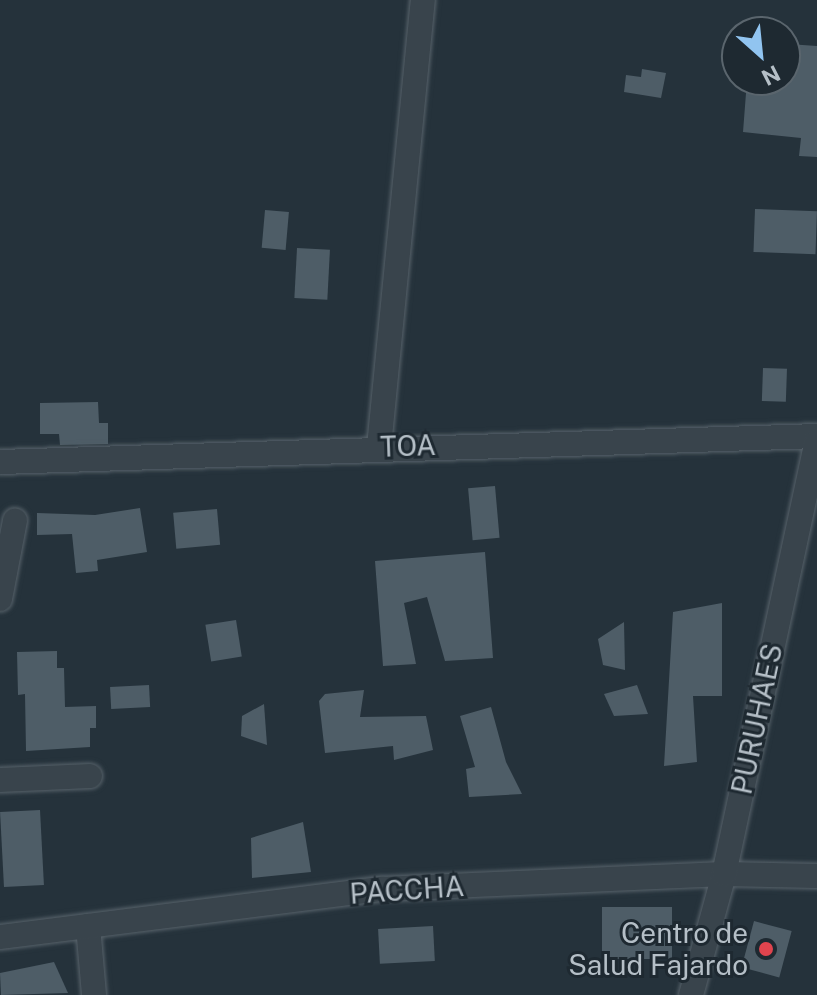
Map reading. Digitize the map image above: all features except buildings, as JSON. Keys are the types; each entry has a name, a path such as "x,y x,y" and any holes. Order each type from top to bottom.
{"street":[{"path":"379,447 423,0"},
{"name":"TOA","path":"0,462 379,447 817,436"},
{"name":"PURUHAES","path":"691,995 724,874 817,442"},
{"path":"0,599 15,520"},
{"path":"0,780 90,776"},
{"name":"PACCHA","path":"0,937 382,889 724,874 817,876"},
{"path":"88,926 94,995"}],"place":[{"name":"Centro de Salud Fajardo","path":"766,949"}]}
